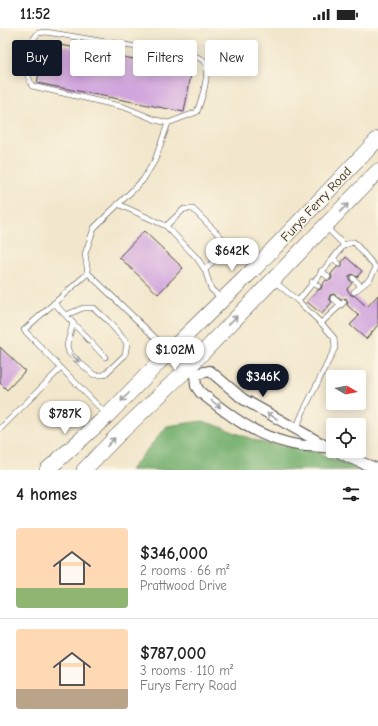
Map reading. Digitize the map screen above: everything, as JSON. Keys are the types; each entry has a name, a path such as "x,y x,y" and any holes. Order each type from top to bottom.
{"main road":[{"name":"Furys Ferry Road","path":"47,470 107,416 170,351 260,263 378,139"},
{"name":"Furys Ferry Road","path":"84,470 117,436 192,371 272,280 378,171"}],"street":[{"path":"170,351 192,371 196,386 200,392 235,420 262,434 288,444 326,448"},
{"path":"192,371 210,371 243,399 326,445"},
{"path":"350,458 378,469"}],"lane":[{"path":"168,123 156,120 124,107 32,86 27,73 32,41 38,33 46,32 197,57 205,61 207,67 203,98 197,112 168,123 155,160 143,180 94,228 85,254 88,273 170,351"},
{"path":"118,204 166,226 197,258 205,270 211,289 223,300"},
{"path":"166,226 184,209 193,209 226,242 226,248 205,270"},
{"path":"325,226 344,245"},
{"path":"298,301 312,282 344,245 354,242 376,268 369,280 354,292"},
{"path":"333,258 339,264"},
{"path":"322,271 328,277"},
{"path":"88,273 24,330 107,416"},
{"path":"353,278 361,286"},
{"path":"272,280 298,301 334,338 335,348 296,429"},
{"path":"312,282 318,286"},
{"path":"321,323 343,303 333,298"},
{"path":"54,303 105,357"},
{"path":"66,315 83,308 94,308 107,320 127,343 125,355 104,375 94,375 69,353 67,345 73,323"},
{"path":"0,429 61,368"}],"green space":[{"path":"202,421 260,442 311,450 326,456 326,458 331,458 361,470 130,470 167,426"}],"building":[{"path":"62,45 70,47 70,76 125,76 125,57 133,59 133,76 191,76 184,112 37,83 38,76 62,76"},
{"path":"144,231 183,268 158,294 119,257"},
{"path":"346,257 362,271 357,277 352,274 349,277 352,283 347,289 351,295 355,296 367,307 378,295 378,325 366,339 350,325 359,316 347,305 348,302 346,298 341,300 334,294 330,295 329,299 332,302 322,314 307,302 318,290 321,289 326,280 331,280 331,274 337,267 342,267 342,262"},
{"path":"0,347 25,371 7,390 0,383"}]}
